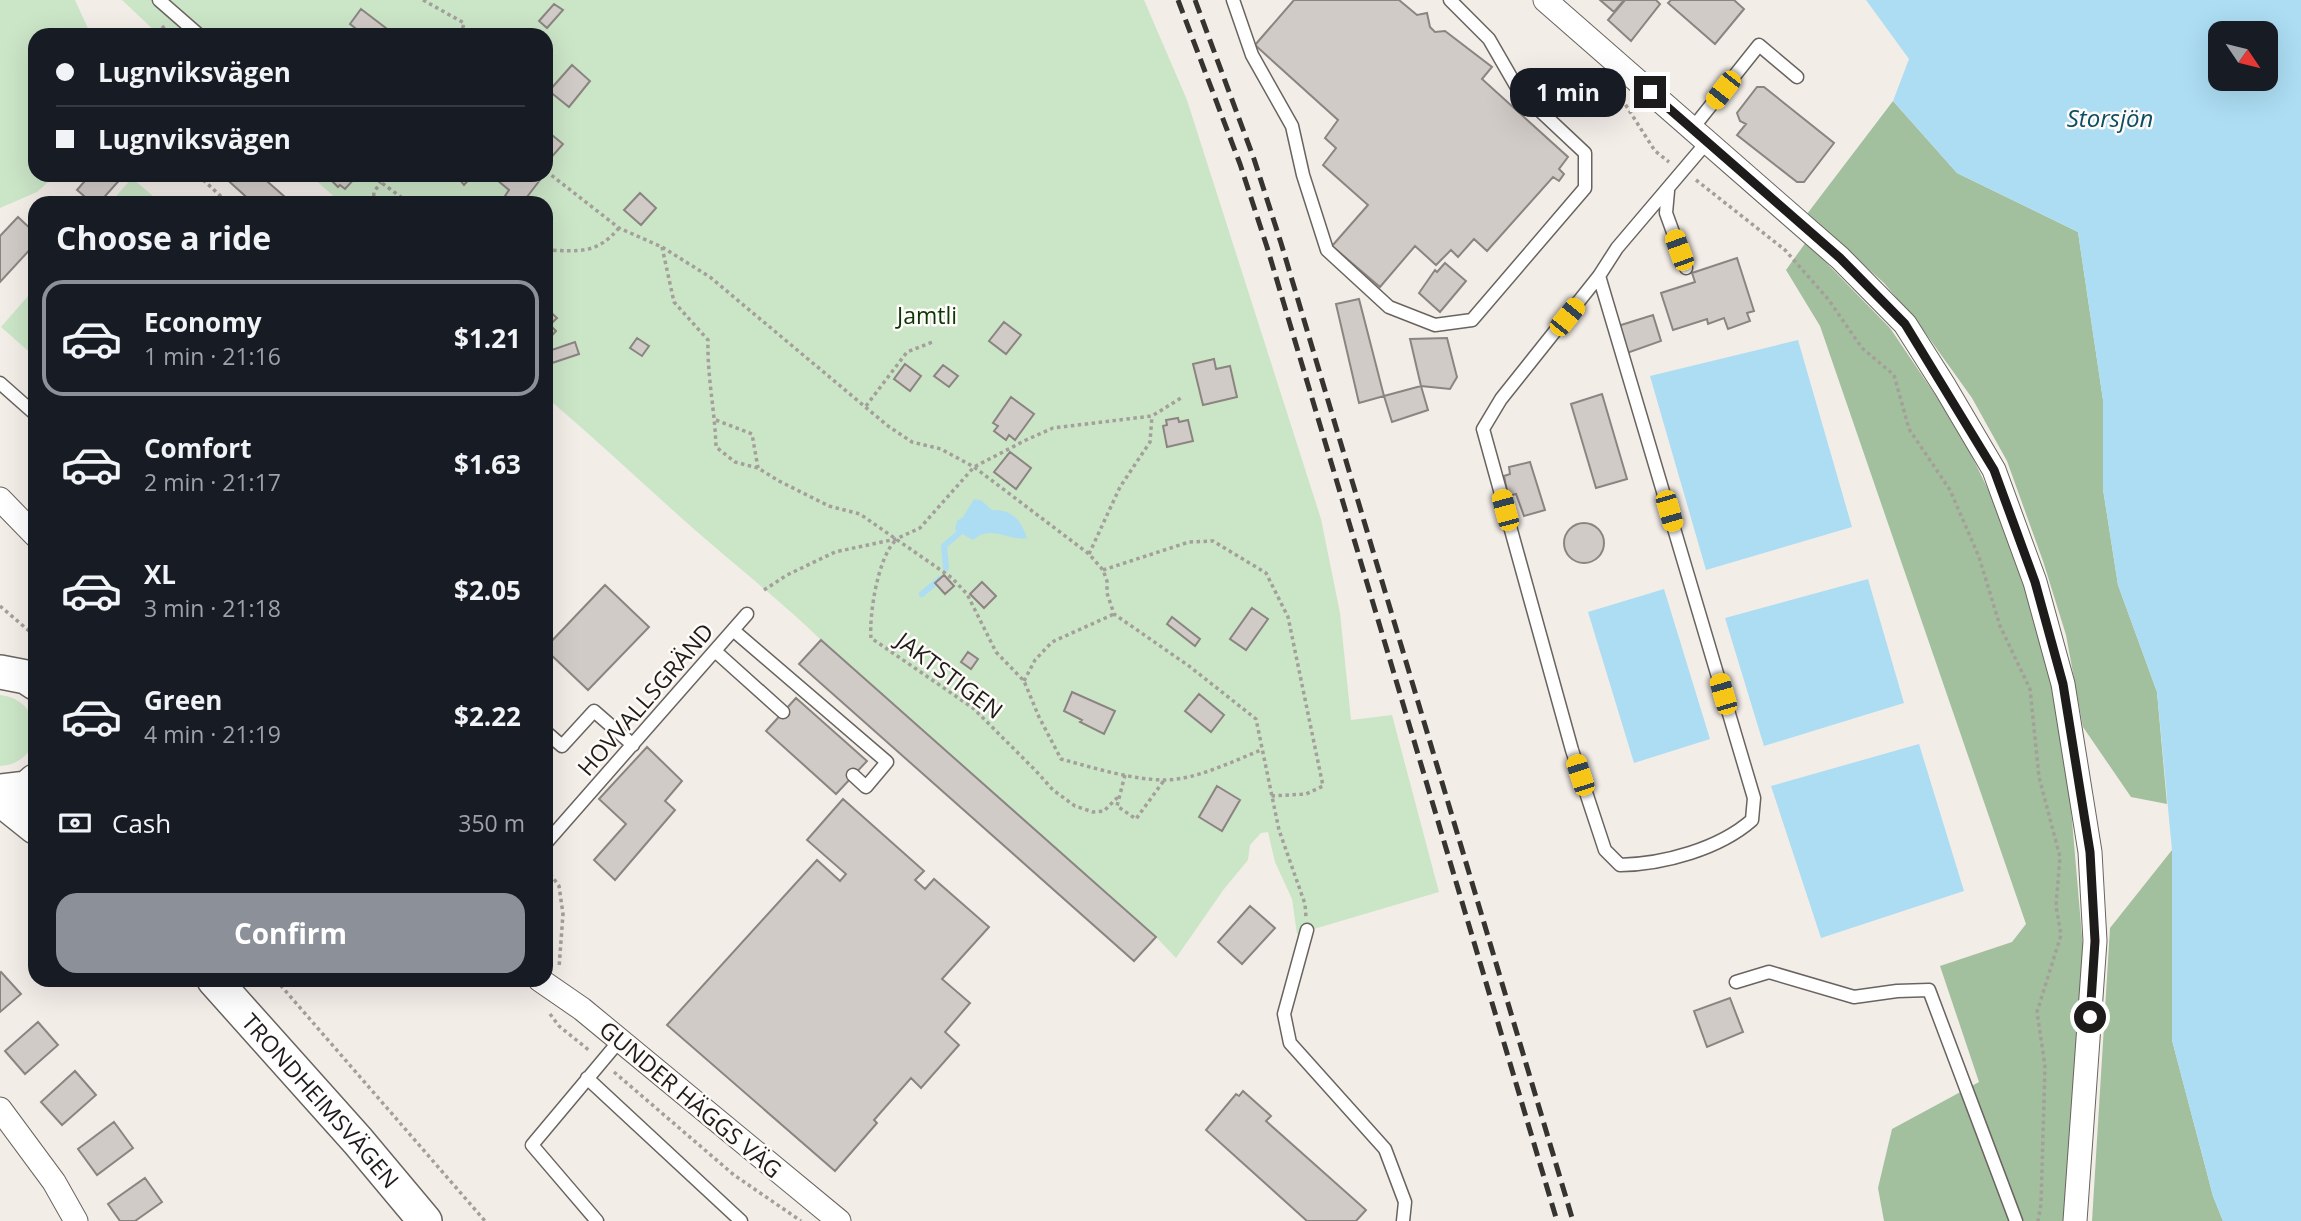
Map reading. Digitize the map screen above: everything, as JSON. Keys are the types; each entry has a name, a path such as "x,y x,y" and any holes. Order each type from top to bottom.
{"main road":[{"path":"0,653 20,678"},
{"path":"0,792 28,787"},
{"path":"0,799 28,821"},
{"name":"TRONDHEIMSVÄGEN","path":"220,987 358,1141 425,1221"}],"street":[{"path":"1545,0 1840,258 1905,324 1994,470 2035,582 2063,684 2091,865 2095,941 2075,1221"},
{"path":"0,499 28,528"},
{"name":"GUNDER HÄGGS VÄG","path":"550,987 582,1009 839,1221"},
{"path":"0,1109 54,1182 75,1221"}],"lane":[{"path":"159,0 191,28"},
{"path":"1233,0 1252,55 1292,126 1303,175 1327,250 1389,307 1435,325 1472,320 1585,188 1585,153 1519,91 1489,39 1450,0"},
{"path":"1600,276 1754,799 1752,820 1736,834 1672,859 1650,864 1620,865 1605,850 1572,750 1483,429 1501,398 1600,276 1618,248 1684,171 1700,135 1759,45 1797,76"},
{"path":"1668,190 1666,213 1686,268"},
{"path":"0,383 28,408"},
{"name":"HOVVALLSGRÄND","path":"553,835 747,614"},
{"path":"733,630 887,762 866,787 853,775"},
{"path":"715,651 783,712"},
{"path":"553,738 562,746 594,711 633,745"},
{"path":"1307,930 1284,1014 1290,1043 1385,1149 1405,1202 1403,1221"},
{"path":"1736,982 1769,972 1854,997 1928,990 2017,1221"},
{"path":"597,1221 532,1146 620,1040"},
{"path":"587,1078 741,1221"}],"path":[{"path":"423,0 464,23 463,28"},
{"path":"1612,84 1655,151 1785,250 1828,299 1862,348 1894,375 1909,429 1950,490 1979,557 2000,626 2030,689 2039,777 2060,857 2056,905 2061,935 2037,1012 2045,1066 2038,1221"},
{"path":"553,176 619,228 662,247 710,277 888,426 912,442 941,449 974,467 1088,554 1103,570 1114,614 1189,666 1256,719 1279,830 1305,904 1307,930"},
{"path":"206,182 220,196"},
{"path":"374,196 382,183 400,196"},
{"path":"553,250 579,251 606,243 619,228"},
{"path":"662,247 674,302 708,340 716,447 735,462 758,468 829,506 860,514 952,578 967,594 996,652 1024,681 1061,759 1125,775 1165,779 1204,772 1261,750"},
{"path":"866,406 907,352 935,341"},
{"path":"764,590 787,575 835,552 896,539 920,528 974,467 1053,428 1153,416 1181,398"},
{"path":"1088,554 1120,487 1150,442 1153,416"},
{"path":"716,420 752,434 758,468"},
{"name":"JAKTSTIGEN","path":"896,539 889,546 874,593 869,619 871,638 973,708 1053,790 1075,806 1093,812 1104,811 1120,795"},
{"path":"1103,570 1189,542 1213,541 1266,573 1288,617 1323,786 1306,794 1272,796"},
{"path":"0,606 28,630"},
{"path":"1024,681 1035,660 1052,642 1114,614"},
{"path":"1125,775 1117,806 1136,820 1165,779"},
{"path":"282,987 485,1221"}],"green space":[{"path":"0,0 75,0 88,28 28,28 28,182 48,182 37,192 0,208"},
{"name":"Jamtli","path":"122,0 1144,0 1187,100 1321,519 1340,613 1351,720 1392,715 1439,892 1297,934 1292,899 1275,862 1268,832 1261,833 1250,845 1248,860 1224,889 1176,958 1156,937 553,403 553,196 333,196 318,182 553,182 553,28 152,28"},
{"path":"1893,101 1957,173 2078,232 2103,400 2103,489 2118,585 2157,692 2167,804 2131,797 2083,727 2066,635 2043,561 2007,461 1972,398 1924,331 1884,283 1807,214"},
{"path":"128,182 137,182 153,196 116,196"},
{"path":"1806,242 1890,328 1959,430 2006,526 2047,662 2070,797 2083,948 2074,1105 2063,1221 1884,1221 1878,1188 1892,1129 1979,1082 1940,966 2012,942 2026,924 1820,326 1786,270"},
{"path":"28,296 28,351 1,327"},
{"path":"0,695 15,699 28,711 28,752 15,763 0,766"},
{"path":"2172,850 2172,1040 2213,1196 2223,1221 2092,1221 2110,928"}],"water":[{"name":"Storsjön","path":"1866,0 2301,0 2301,1221 2223,1221 2213,1196 2172,1040 2172,850 2157,692 2118,585 2103,489 2103,400 2078,232 1957,173 1893,101 1909,59"},
{"path":"1798,340 1852,527 1706,570 1650,376"},
{"path":"974,499 982,501 992,510 1005,511 1015,517 1027,538 989,533 973,540 955,530 957,521 963,517"},
{"path":"1868,579 1904,703 1764,746 1725,618"},
{"path":"1664,589 1710,739 1634,763 1588,612"},
{"path":"1919,744 1964,891 1821,938 1771,786"}],"building":[{"path":"1294,0 1399,0 1417,15 1427,13 1430,27 1435,32 1445,31 1492,67 1482,79 1568,157 1559,169 1564,174 1559,181 1553,177 1487,251 1474,239 1458,257 1451,250 1436,265 1415,246 1380,287 1332,246 1368,205 1323,165 1336,148 1325,138 1338,120 1255,45"},
{"path":"1600,0 1624,0 1614,12"},
{"path":"1625,0 1656,0 1660,4 1631,41 1608,20"},
{"path":"1671,0 1734,0 1744,9 1715,44 1668,3"},
{"path":"554,4 563,10 547,28 539,21"},
{"path":"361,9 386,28 355,28 350,24"},
{"path":"572,65 590,81 569,107 553,94 553,86"},
{"path":"1757,87 1764,87 1834,143 1804,182 1797,182 1737,135 1746,124 1740,121 1737,113"},
{"path":"553,136 563,144 553,155"},
{"path":"84,182 118,182 105,196 84,196 77,190"},
{"path":"230,182 268,182 284,196 245,196"},
{"path":"333,182 351,182 345,189 340,185 338,187"},
{"path":"499,182 538,182 528,196 505,196 509,190"},
{"path":"640,193 656,208 641,225 624,210"},
{"path":"18,217 28,226 28,252 0,282 0,236"},
{"path":"1737,258 1754,311 1747,313 1750,321 1728,329 1724,318 1708,324 1707,319 1673,330 1661,293 1695,282 1692,273"},
{"path":"1445,263 1466,281 1440,312 1419,293 1435,270 1437,272"},
{"path":"1359,299 1384,396 1359,403 1336,304"},
{"path":"1653,315 1661,341 1627,353 1618,326"},
{"path":"1004,322 1021,335 1006,354 989,341"},
{"path":"637,338 649,346 642,356 630,348"},
{"path":"1447,338 1457,377 1450,389 1421,386 1410,339"},
{"path":"575,342 579,354 553,363 553,350"},
{"path":"1214,359 1216,369 1230,366 1237,397 1203,405 1193,364"},
{"path":"905,364 921,376 910,391 894,379"},
{"path":"943,365 958,376 949,387 934,376"},
{"path":"1421,386 1428,410 1392,422 1384,396"},
{"path":"1602,394 1627,479 1596,488 1571,404"},
{"path":"1011,397 1034,414 1015,440 1009,435 1006,440 994,431 998,426 993,423"},
{"path":"1178,418 1179,422 1188,420 1193,441 1167,447 1163,426 1167,425 1166,420"},
{"path":"1010,452 1031,468 1016,489 994,472"},
{"path":"1530,462 1545,510 1524,516 1516,494 1508,496 1504,476 1510,474 1509,467"},
{"path":"1584,523 1592,524 1598,529 1603,535 1603,551 1598,557 1592,562 1584,563 1576,562 1570,557 1565,551 1564,543 1565,535 1570,529 1576,524"},
{"path":"944,575 954,586 945,594 935,583"},
{"path":"982,582 996,596 984,608 970,594"},
{"path":"605,585 649,627 588,690 553,657 553,640"},
{"path":"1252,608 1268,619 1246,650 1230,639"},
{"path":"1172,617 1200,639 1195,646 1167,624"},
{"path":"821,640 1156,937 1134,961 799,664"},
{"path":"968,652 978,659 971,669 961,662"},
{"path":"1072,692 1115,711 1104,734 1064,711"},
{"path":"1199,694 1224,715 1211,732 1185,711"},
{"path":"796,698 867,761 836,794 766,731"},
{"path":"647,747 682,781 665,801 675,810 615,880 594,860 626,824 599,799"},
{"path":"1217,786 1240,800 1222,831 1199,817"},
{"path":"843,799 924,871 915,880 925,889 934,879 989,927 942,979 970,1003 945,1032 959,1045 921,1088 911,1078 874,1120 877,1123 835,1171 667,1025 817,860 840,881 846,874 807,840"},
{"path":"1250,906 1275,928 1242,964 1218,942"},
{"path":"0,973 21,994 0,1012"},
{"path":"1730,998 1743,1032 1707,1047 1694,1011"},
{"path":"38,1022 58,1045 25,1074 5,1051"},
{"path":"75,1071 96,1095 62,1125 41,1102"},
{"path":"1243,1091 1271,1116 1266,1121 1366,1210 1356,1221 1307,1221 1206,1130 1236,1094 1239,1096"},
{"path":"114,1122 133,1148 97,1175 78,1149"},
{"path":"145,1178 162,1202 135,1221 120,1221 108,1204"}],"waterway":[{"path":"946,568 944,546 959,533"},
{"path":"922,594 940,579"}],"railway":[{"path":"1178,0 1240,164 1267,247 1557,1221"},
{"path":"1195,0 1254,159 1281,243 1573,1221"}],"route":[{"path":"1650,92 1840,258 1905,324 1994,470 2035,582 2063,684 2090,852 2095,941 2090,1017"}]}
